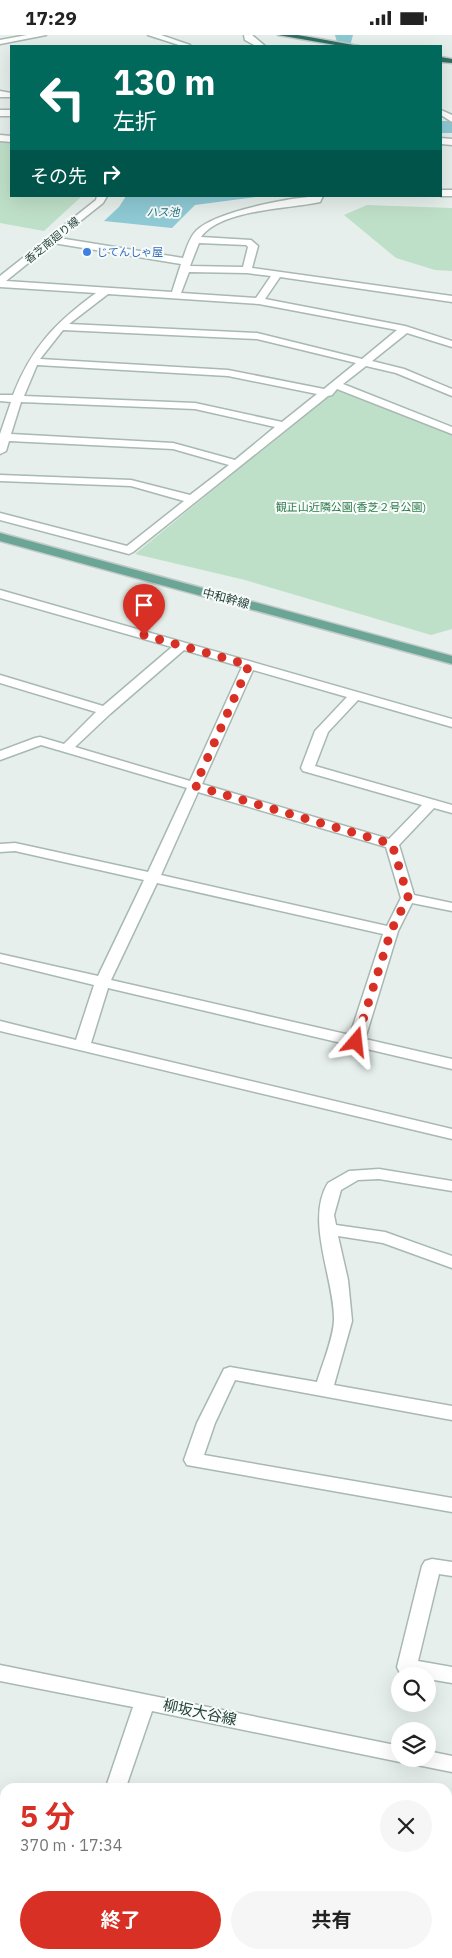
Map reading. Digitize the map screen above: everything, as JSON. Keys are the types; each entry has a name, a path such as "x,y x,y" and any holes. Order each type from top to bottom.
{"highway":[{"path":"282,35 348,45"}],"main road":[{"name":"中和幹線","path":"0,529 452,651"},
{"name":"中和幹線","path":"0,537 452,660"}],"street":[{"path":"0,42 42,35"},
{"path":"152,35 187,44"},
{"path":"248,35 248,38 259,45"},
{"path":"446,112 452,119"},
{"name":"香芝南廻り線","path":"0,283 100,201 102,197"},
{"path":"176,294 199,233 211,224 254,210 317,200 318,197"},
{"path":"54,239 187,266 247,270 452,299"},
{"path":"196,240 248,242 253,246 247,270"},
{"path":"259,301 277,274"},
{"path":"0,283 259,301 406,329 452,344"},
{"path":"0,451 17,399 33,362 59,327 107,290"},
{"path":"59,327 257,336 400,371 452,393"},
{"path":"0,516 130,550 406,329"},
{"path":"33,362 228,373 332,389 452,431"},
{"path":"0,398 195,406 284,427"},
{"path":"4,437 174,446 239,463"},
{"path":"0,478 131,483 194,500"},
{"path":"0,594 452,723"},
{"path":"66,748 105,711 181,646"},
{"path":"82,1046 102,983 153,877 249,665"},
{"path":"0,679 105,711"},
{"path":"355,696 322,731 308,768 452,809"},
{"path":"0,756 40,741 392,844"},
{"path":"392,844 431,803"},
{"path":"356,1042 391,931 408,897 392,844"},
{"path":"0,848 15,847 391,931"},
{"path":"408,897 452,907"},
{"path":"0,958 452,1065"},
{"path":"0,1026 452,1134"},
{"path":"324,1391 343,1321 339,1280 326,1215 334,1187 355,1175 379,1174 452,1186"},
{"path":"328,1229 385,1238 452,1262"},
{"path":"452,1413 230,1373 206,1423 194,1459 452,1505"},
{"path":"452,1569 432,1566 407,1667 452,1675"},
{"name":"柳坂大谷線","path":"0,1673 391,1752"},
{"path":"117,1783 145,1701"},
{"path":"436,1761 452,1764"}],"green space":[{"path":"0,141 10,141 10,197 81,197 44,231 0,223"},
{"path":"367,205 452,208 452,271 435,270 396,258 344,215"},
{"name":"観正山近隣公園(香芝２号公園)","path":"335,390 452,435 452,629 431,635 245,580 135,554"}],"water":[{"name":"ハス池","path":"125,197 255,197 195,205 172,228 104,221 119,207"}],"waterway":[{"path":"344,35 344,42"},
{"path":"442,127 452,127"}],"place":[{"name":"じてんしゃ屋","path":"87,252"}],"route":[{"path":"144,635 249,665 195,786 392,844 408,897 391,931 356,1042"}]}
